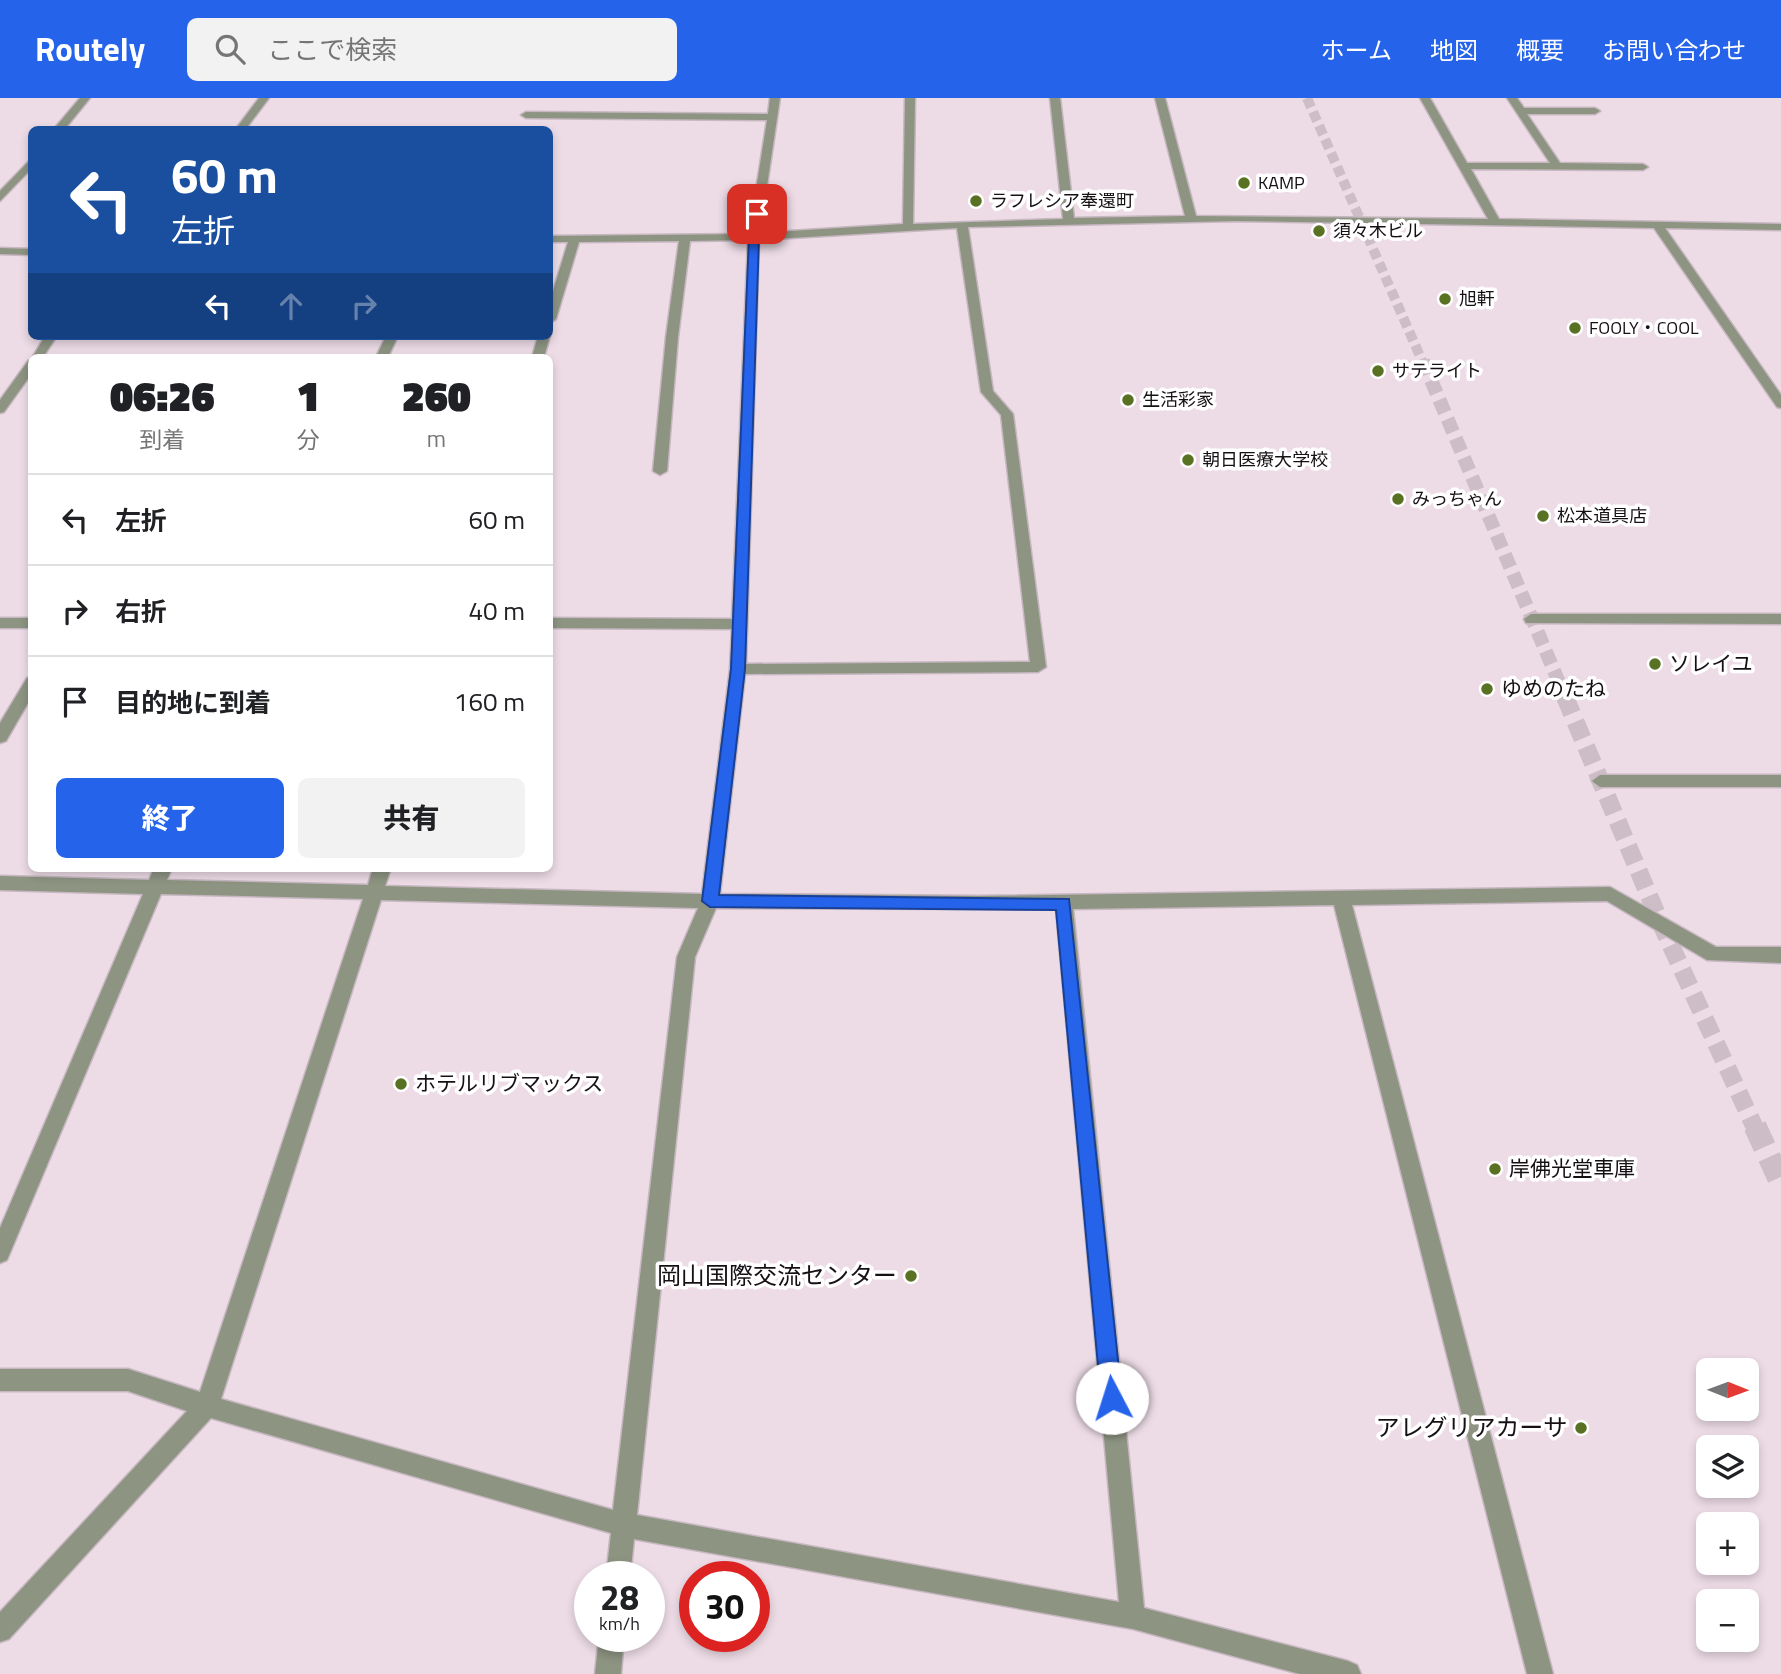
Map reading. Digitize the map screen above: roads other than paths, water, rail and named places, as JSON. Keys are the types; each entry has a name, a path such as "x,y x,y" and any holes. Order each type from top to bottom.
{"street":[{"path":"61,126 85,98"},
{"path":"243,126 264,98"},
{"path":"620,1561 685,957 710,901 738,669 754,237 775,98"},
{"path":"908,227 910,98"},
{"path":"1055,98 1069,222"},
{"path":"1160,98 1191,219"},
{"path":"1425,98 1495,221"},
{"path":"1512,98 1557,166"},
{"path":"1521,111 1595,111"},
{"path":"526,115 772,117"},
{"path":"0,198 28,166"},
{"path":"1464,166 1643,167"},
{"path":"553,239 754,237 962,224 1191,219 1495,221 1781,227"},
{"path":"738,669 1038,667 1007,414 987,392 962,224"},
{"path":"1657,225 1781,404"},
{"path":"660,471 672,337 685,238"},
{"path":"553,309 574,239"},
{"path":"0,251 28,252"},
{"path":"0,409 28,370"},
{"path":"1531,618 1781,619"},
{"path":"0,623 28,623"},
{"path":"553,623 739,624"},
{"path":"0,737 28,689"},
{"path":"1600,781 1781,781"},
{"path":"0,1630 207,1406 381,872"},
{"path":"0,1253 159,877"},
{"path":"0,883 159,877 374,894 710,901 1064,904 1610,894 1713,955 1781,956"},
{"path":"1340,897 1540,1674"},
{"path":"1064,904 1133,1618"},
{"path":"0,1380 128,1380 207,1406 623,1525 1133,1618 1348,1674"},
{"path":"608,1674 610,1652"}],"tunnel":[{"path":"1307,98 1423,363"},
{"path":"1423,361 1566,699"},
{"path":"1565,697 1661,924 1755,1128"},
{"path":"1755,1126 1781,1183"}],"place":[{"name":"KAMP","path":"1244,183"},
{"name":"ラフレシア奉還町","path":"976,201"},
{"name":"須々木ビル","path":"1319,231"},
{"name":"旭軒","path":"1445,299"},
{"name":"FOOLY・COOL","path":"1575,328"},
{"name":"サテライト","path":"1378,371"},
{"name":"生活彩家","path":"1128,400"},
{"name":"朝日医療大学校","path":"1188,460"},
{"name":"みっちゃん","path":"1398,499"},
{"name":"松本道具店","path":"1543,516"},
{"name":"ソレイユ","path":"1655,664"},
{"name":"ゆめのたね","path":"1487,689"},
{"name":"ホテルリブマックス","path":"401,1084"},
{"name":"岸佛光堂車庫","path":"1495,1169"},
{"name":"岡山国際交流センター","path":"911,1276"},
{"name":"アレグリアカーサ","path":"1581,1428"}]}
